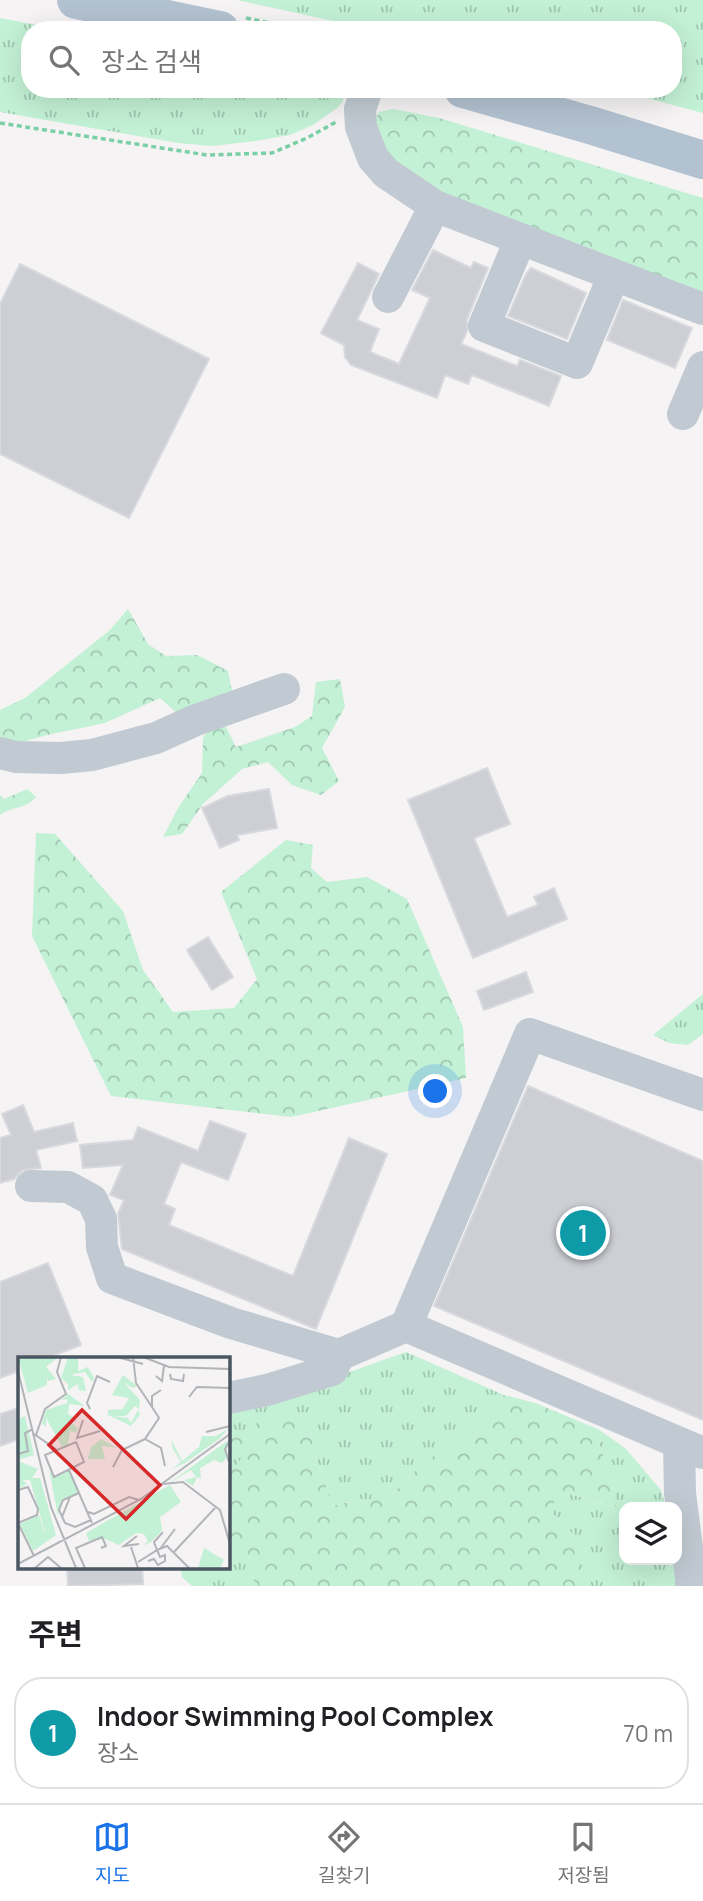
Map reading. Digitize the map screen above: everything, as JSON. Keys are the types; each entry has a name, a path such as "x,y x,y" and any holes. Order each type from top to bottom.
{"main road":[{"path":"76,0 177,21"},
{"path":"495,98 703,160"}],"street":[{"path":"364,99 360,127 373,158 386,173 435,206 703,309"},
{"path":"388,298 435,206"},
{"path":"520,240 484,326 577,363 614,275"},
{"path":"683,414 703,367"},
{"path":"0,753 16,757 61,758 92,755 156,738 196,720 284,689"},
{"path":"31,1186 68,1187 92,1200 101,1219 102,1247 112,1278 231,1323 339,1355 406,1326 530,1034 703,1095"},
{"path":"406,1326 691,1448 680,1493 692,1586"},
{"path":"229,1398 267,1390 332,1370 339,1355"}],"path":[{"path":"0,123 207,155 272,153 307,138 364,99"}],"green space":[{"path":"237,0 703,0 703,113 646,98 682,98 682,21 333,21"},
{"path":"0,18 21,22 21,98 343,98 337,108 313,125 290,135 212,146 178,143 0,112"},
{"path":"393,109 439,118 703,198 703,299 440,203 394,172 374,122 379,112"},
{"path":"128,609 148,644 166,656 197,655 228,671 232,691 180,716 160,698 105,723 0,748 0,710 25,698 110,630"},
{"path":"340,679 345,707 322,748 339,781 321,795 292,785 268,762 242,769 203,804 182,834 163,837 178,808 202,773 203,738 215,719 226,727 236,747 295,727 312,716 316,682"},
{"path":"27,789 36,797 27,804 0,815 0,795 4,799"},
{"path":"36,833 55,834 123,911 143,970 173,1012 234,1008 257,979 221,892 286,840 313,845 311,868 327,882 367,877 407,899 463,1027 466,1078 291,1117 111,1096 32,936"},
{"path":"703,994 703,1034 688,1045 669,1043 653,1035"},
{"path":"406,1352 504,1395 473,1438 440,1451 418,1468 388,1499 362,1499 331,1506 307,1417 229,1441 229,1415"},
{"path":"504,1395 535,1403 598,1429 600,1446 613,1483 616,1508 571,1494 554,1496 554,1515 577,1538 577,1586 254,1586 254,1558 229,1555 229,1475 243,1456 229,1441 271,1414 307,1417 317,1462 332,1506 362,1499 388,1499 418,1468 440,1451 473,1438"},
{"path":"598,1429 625,1448 661,1490 665,1502 619,1502 619,1565 676,1565 678,1586 577,1586 577,1538 554,1515 554,1495 571,1494 615,1508 613,1483 600,1446"},
{"path":"229,1441 244,1456 229,1475"},
{"path":"229,1555 254,1558 254,1586 192,1586 182,1577 181,1568 229,1568"}],"building":[{"path":"433,250 471,268 474,262 488,268 467,319 467,331 461,344 517,366 520,360 561,376 549,406 472,375 468,384 445,375 437,398 351,365 345,357 344,345 321,333 358,263 379,274 357,320 379,329 370,352 399,364 430,298 412,290"},
{"path":"20,264 209,359 129,518 0,454 0,304"},
{"path":"531,268 586,293 567,339 508,316"},
{"path":"623,300 692,328 675,368 607,340"},
{"path":"487,768 510,824 474,838 507,917 538,905 534,897 554,888 567,919 473,958 408,800"},
{"path":"269,789 277,828 237,835 239,840 220,848 202,808 228,796"},
{"path":"208,937 233,977 212,990 187,950"},
{"path":"526,972 533,992 484,1010 477,991"},
{"path":"528,1086 703,1161 703,1420 434,1306"},
{"path":"23,1105 34,1132 73,1123 77,1141 36,1150 41,1168 23,1170 14,1179 0,1183 0,1138 11,1135 2,1114"},
{"path":"210,1121 246,1134 228,1180 181,1162 164,1204 175,1209 169,1225 293,1276 349,1138 387,1154 316,1329 122,1249 118,1214 124,1200 110,1195 123,1165 83,1168 80,1145 133,1140 138,1127 198,1151"},
{"path":"48,1263 81,1345 50,1357 18,1357 18,1371 0,1378 0,1282"},
{"path":"18,1408 18,1439 0,1446 0,1414"},
{"path":"67,1568 142,1568 143,1584 68,1586"}],"place":[{"name":"Indoor Swimming Pool Complex","path":"583,1233"}]}
